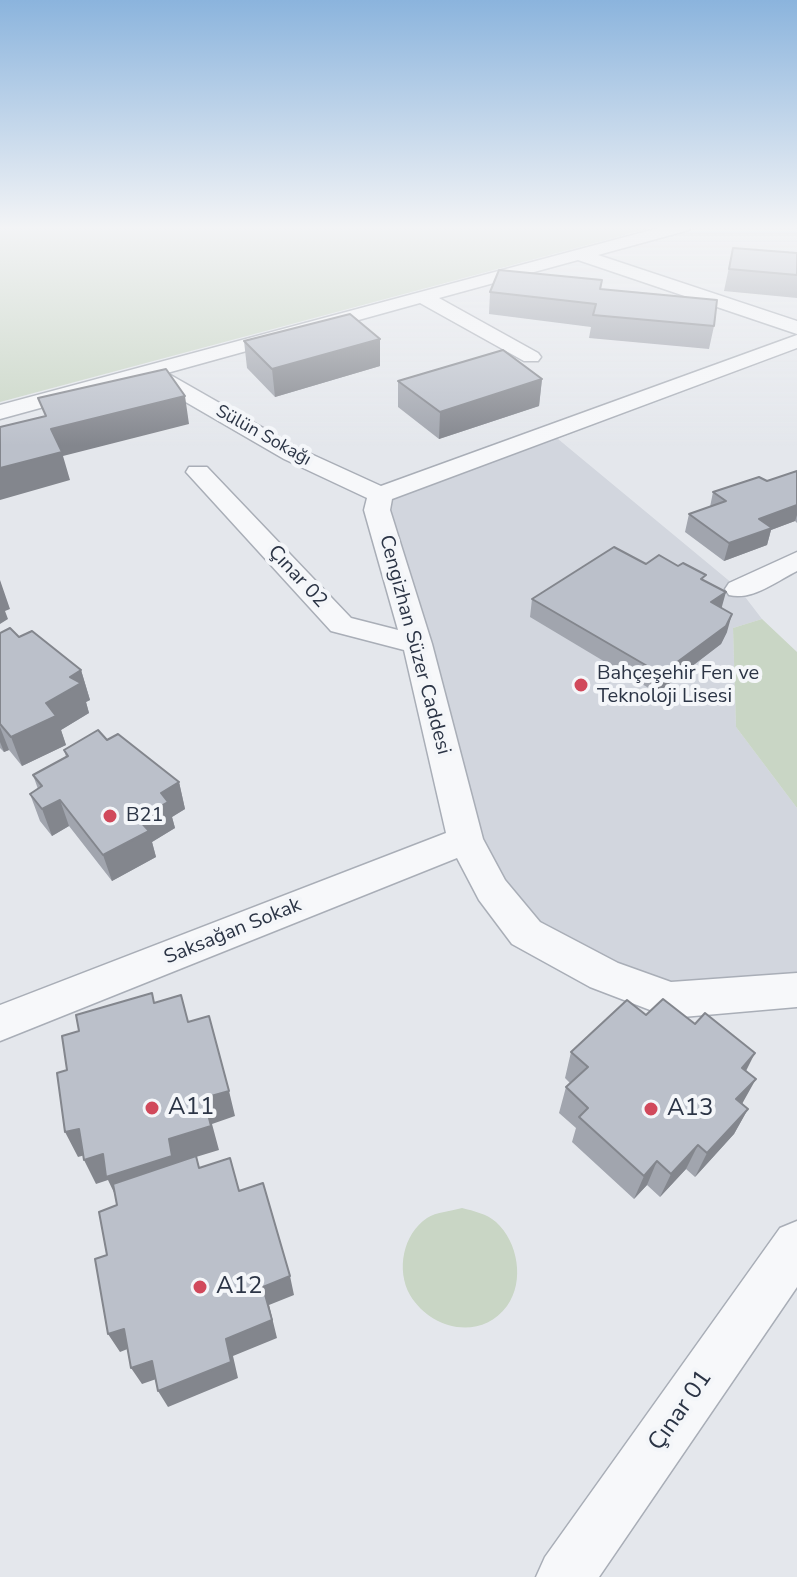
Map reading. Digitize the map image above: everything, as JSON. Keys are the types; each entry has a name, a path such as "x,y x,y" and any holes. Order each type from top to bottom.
{"street":[{"path":"0,412 408,300"},
{"path":"427,300 531,357"},
{"path":"713,300 797,328"},
{"path":"380,495 797,341"},
{"name":"Sülün Sokağı","path":"149,372 292,454 380,495"},
{"name":"Çınar 02","path":"198,472 341,625 417,644"},
{"name":"Cengizhan Süzer Caddesi","path":"380,495 377,510 417,644 465,840 492,890 526,933 604,975 671,1000 797,990"},
{"path":"739,589 797,560"},
{"name":"Saksağan Sokak","path":"0,1023 465,840"},
{"name":"Çınar 01","path":"565,1577 797,1245"}],"shaded area":[{"name":"Bahçeşehir Fen ve Teknoloji Lisesi","path":"552,434 739,589 762,619 733,628 736,727 797,808 797,990 671,1000 604,975 492,890 380,495"}],"green space":[{"path":"0,300 383,300 0,402"},
{"path":"762,619 797,652 797,808 736,727 733,628"},
{"path":"462,1208 484,1215 504,1230 514,1251 517,1274 513,1296 507,1306 496,1317 470,1327 456,1327 430,1316 410,1295 403,1275 407,1243 419,1225 435,1214"}],"building":[{"path":"557,300 717,300 714,326 593,315 596,304"},
{"path":"350,314 380,339 272,369 244,341"},
{"path":"503,350 542,379 440,412 398,381"},
{"path":"166,369 185,396 51,429 62,452 0,468 0,427 46,416 38,398"},
{"path":"797,471 797,505 759,519 772,528 729,543 689,514 726,501 713,492 759,477 767,481"},
{"name":"Bahçeşehir Fen ve Teknoloji Lisesi","path":"614,547 646,564 659,555 678,566 683,563 706,575 701,579 726,592 711,602 732,614 726,626 661,674 532,599"},
{"path":"10,628 19,637 32,631 81,670 70,677 81,683 46,703 56,716 11,737 0,724 0,633"},
{"name":"B21","path":"98,730 107,740 118,734 179,782 161,793 168,802 138,819 149,831 103,855 60,800 42,809 30,794 42,786 33,775 68,756 64,750"},
{"name":"A11","path":"152,993 154,1003 181,995 188,1022 209,1016 229,1091 204,1098 211,1126 169,1139 172,1156 106,1177 103,1154 84,1160 79,1129 65,1132 57,1073 67,1070 62,1036 79,1031 76,1015"},
{"name":"A13","path":"663,999 695,1024 705,1013 755,1053 742,1068 756,1079 736,1099 748,1109 707,1153 698,1145 671,1174 657,1161 644,1176 579,1117 588,1108 566,1087 588,1067 571,1052 627,1000 646,1015"},
{"name":"A12","path":"196,1156 199,1168 230,1158 239,1191 263,1183 290,1276 263,1287 272,1320 226,1339 231,1362 158,1391 152,1361 131,1368 124,1329 108,1334 95,1259 107,1255 99,1212 117,1205 113,1184"}],"place":[{"name":"Bahçeşehir Fen ve Teknoloji Lisesi","path":"581,685"},
{"name":"B21","path":"110,816"},
{"name":"A11","path":"152,1108"},
{"name":"A13","path":"651,1109"},
{"name":"A12","path":"200,1287"}]}
